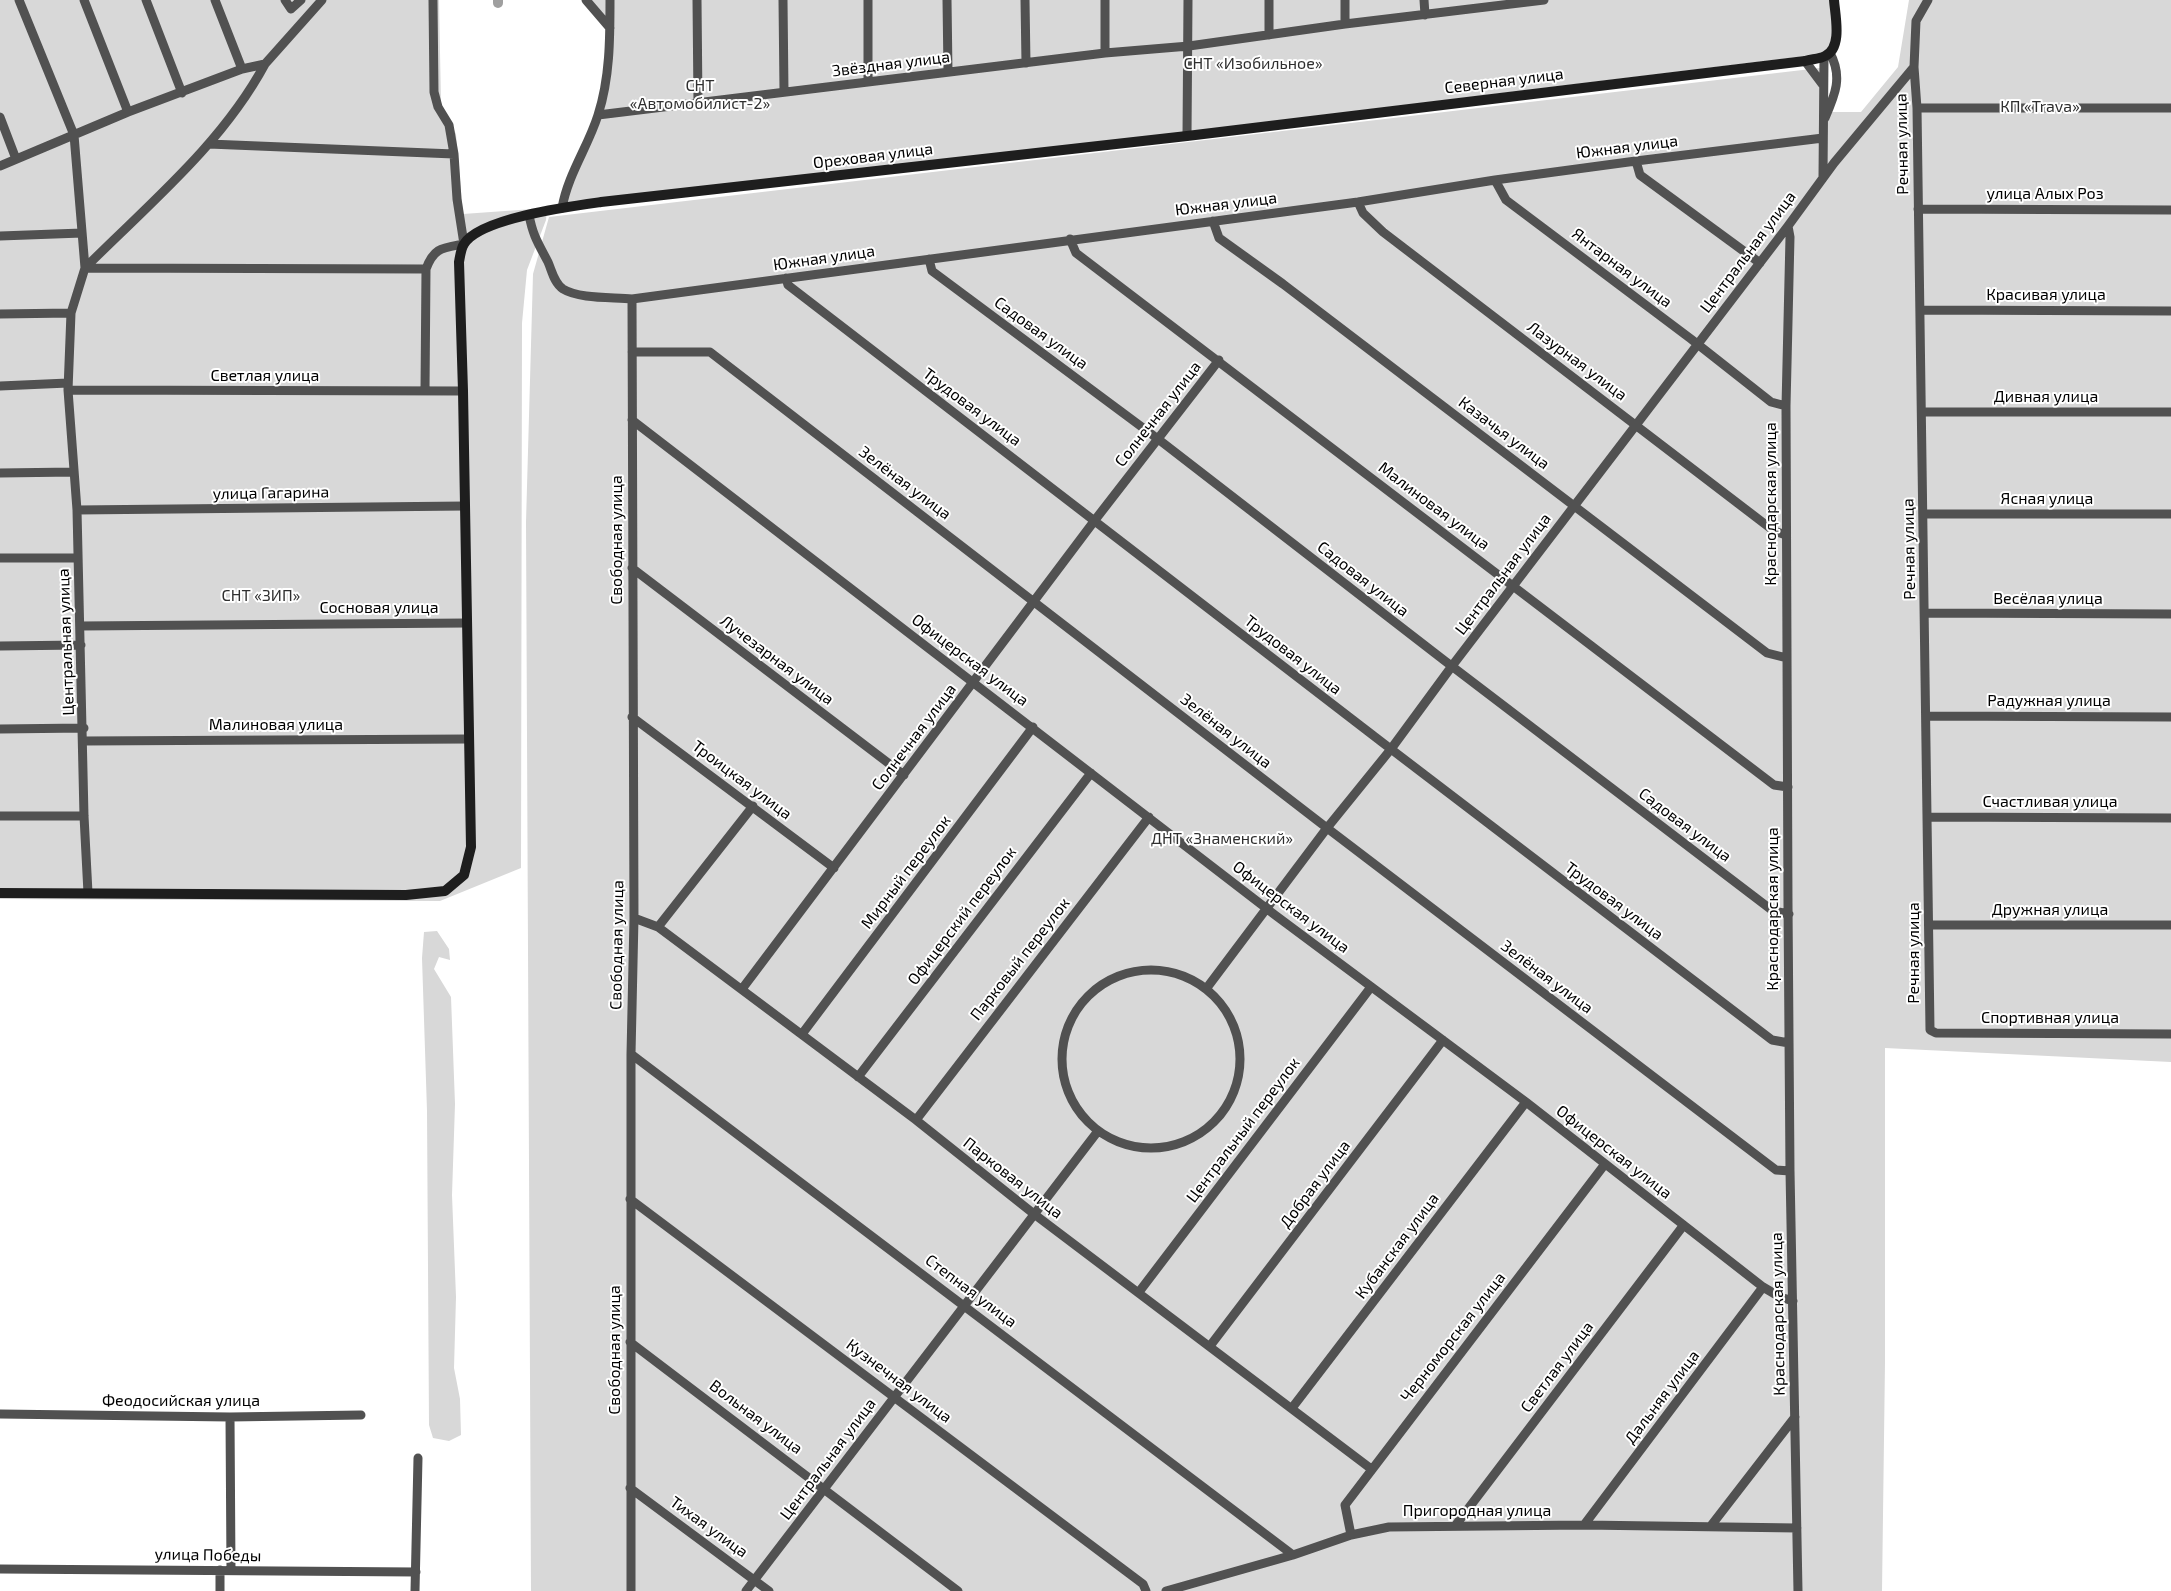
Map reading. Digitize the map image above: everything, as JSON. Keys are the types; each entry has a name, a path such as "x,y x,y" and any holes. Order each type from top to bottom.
{"street":[{"path":"19,0 74,135 85,268"},
{"path":"84,0 128,112"},
{"path":"146,0 182,92"},
{"path":"215,0 242,69"},
{"path":"285,0 291,9 301,0"},
{"path":"85,268 210,144 251,89 264,64 322,0"},
{"path":"0,893 406,895 445,891 464,875 471,847 459,262 464,244 449,125 438,107 434,92 433,0"},
{"path":"586,0 610,28"},
{"path":"562,208 566,188 598,115 608,64 610,0"},
{"path":"697,0 698,103"},
{"path":"782,0 784,91"},
{"path":"868,0 868,82"},
{"path":"947,0 948,72"},
{"path":"1026,0 1026,63"},
{"path":"1105,0 1105,53"},
{"path":"1187,136 1188,0"},
{"path":"1269,0 1269,35"},
{"path":"1345,0 1345,24"},
{"path":"1424,0 1425,15"},
{"name":"Звёздная улица","path":"598,115 1105,53 1189,46 1425,15 1502,2 1544,0"},
{"path":"1823,177 1824,87 1827,55 1834,48 1836,33 1834,0"},
{"name":"Речная улица","path":"1928,0 1916,21 1914,67 1917,108 1930,1030"},
{"path":"1823,123 1837,85 1838,74 1827,55"},
{"name":"Северная улица","path":"1187,136 1806,61 1827,55"},
{"path":"1806,61 1812,67 1824,87"},
{"path":"0,166 128,112 242,69 264,64"},
{"name":"Центральная улица","path":"1206,989 1327,828 1391,749 1452,666 1788,226 1823,177 1914,67"},
{"path":"1917,108 2171,108"},
{"path":"0,117 16,159"},
{"name":"Ореховая улица","path":"464,244 480,230 529,215 562,208 1187,136"},
{"name":"Южная улица","path":"529,215 534,237 554,278 562,289 584,295 632,299 1358,202 1495,180 1823,138"},
{"path":"210,144 454,154"},
{"path":"1636,161 1640,175 1760,263"},
{"name":"Янтарная улица","path":"1495,180 1506,200 1771,402 1786,406"},
{"name":"Лазурная улица","path":"1358,202 1363,213 1383,232 1774,531 1786,535"},
{"name":"улица Алых Роз","path":"1918,209 2171,210"},
{"name":"Казачья улица","path":"1213,221 1219,238 1291,290 1575,505 1767,653 1787,658"},
{"name":"Краснодарская улица","path":"1788,226 1790,237 1786,406 1788,914 1790,1171 1798,1591"},
{"path":"0,236 82,233"},
{"name":"Малиновая улица","path":"1070,239 1076,253 1219,360 1774,785 1788,787"},
{"path":"425,391 426,269 430,258 438,249 464,244"},
{"name":"Садовая улица","path":"928,259 932,271 1158,439 1773,911 1788,914"},
{"path":"85,268 426,269"},
{"name":"Центральная улица","path":"85,268 71,313 68,386 78,510 84,728 84,816 88,893"},
{"name":"Трудовая улица","path":"786,278 788,285 1772,1040 1789,1042"},
{"name":"Свободная улица","path":"631,1591 630,1199 634,918 632,299"},
{"name":"Красивая улица","path":"1920,310 2171,311"},
{"path":"0,314 71,313"},
{"name":"Зелёная улица","path":"632,352 710,352 1327,828 1776,1170 1790,1171"},
{"name":"Солнечная улица","path":"742,989 1095,520 1219,360"},
{"name":"Светлая улица","path":"0,386 463,391"},
{"name":"Дивная улица","path":"1922,412 2171,412"},
{"name":"Офицерская улица","path":"632,420 1267,909 1526,1102 1683,1226 1764,1287 1780,1297 1793,1300"},
{"path":"0,473 74,472"},
{"name":"улица Гагарина","path":"78,510 465,506"},
{"name":"Ясная улица","path":"1923,514 2171,514"},
{"path":"0,558 78,558"},
{"name":"Лучезарная улица","path":"632,568 904,775"},
{"name":"Весёлая улица","path":"1924,613 2171,614"},
{"name":"Сосновая улица","path":"80,626 467,623"},
{"path":"0,646 81,645"},
{"name":"Троицкая улица","path":"632,716 834,868"},
{"name":"Радужная улица","path":"1926,716 2171,717"},
{"path":"0,729 84,728"},
{"name":"Мирный переулок","path":"802,1034 1033,728"},
{"name":"Малиновая улица","path":"84,741 468,739"},
{"name":"Офицерский переулок","path":"858,1078 1091,773"},
{"path":"658,927 753,806"},
{"path":"0,816 84,816"},
{"name":"Парковый переулок","path":"916,1120 1149,817"},
{"name":"Счастливая улица","path":"1928,817 2171,818"},
{"name":"Парковая улица","path":"634,918 658,927 742,989 916,1120 1034,1214 1370,1468"},
{"name":"Дружная улица","path":"1930,924 2171,925"},
{"path":"1147,970 1174,972 1198,983 1206,989 1230,1017 1239,1044 1239,1073 1230,1100 1213,1122 1190,1139 1162,1147 1134,1146 1098,1131 1075,1106 1064,1081 1061,1055 1066,1029 1079,1005 1098,987 1121,974 1147,970"},
{"name":"Центральный переулок","path":"1139,1292 1371,987"},
{"name":"Спортивная улица","path":"1930,1030 1936,1033 2171,1034"},
{"name":"Добрая улица","path":"1210,1346 1443,1040"},
{"name":"Степная улица","path":"631,1054 1293,1555"},
{"name":"Кубанская улица","path":"1292,1408 1526,1102"},
{"name":"Центральная улица","path":"746,1591 1098,1131"},
{"name":"Черноморская улица","path":"1351,1535 1345,1505 1370,1468 1605,1164"},
{"name":"Кузнечная улица","path":"630,1199 895,1396 1143,1584 1146,1591"},
{"name":"Светлая улица","path":"1455,1526 1683,1226"},
{"name":"Дальняя улица","path":"1584,1526 1764,1287"},
{"name":"Вольная улица","path":"630,1342 958,1591"},
{"name":"Феодосийская улица","path":"0,1414 230,1418 361,1415"},
{"path":"1710,1527 1795,1417"},
{"path":"230,1418 231,1570"},
{"path":"415,1591 418,1458"},
{"name":"Тихая улица","path":"630,1488 769,1591"},
{"name":"Пригородная улица","path":"1166,1591 1293,1555 1351,1535 1389,1526 1797,1528"},
{"name":"улица Победы","path":"0,1568 416,1572"},
{"path":"220,1570 220,1591"}],"green space":[{"name":"СНТ «ЗИП»","path":"0,0 439,0 441,103 456,134 463,214 547,208 546,220 527,270 522,323 521,868 440,901 0,899"},
{"name":"СНТ «Автомобилист-2»","path":"586,0 1834,0 1836,33 1830,53 562,208 598,115 610,28"},
{"name":"ДНТ «Знаменский»","path":"1909,0 2171,0 2171,1062 1885,1048 1885,1362 1882,1591 531,1591 526,522 533,274 549,217 1828,67 1826,112 1861,112 1898,67"},
{"path":"437,931 449,949 450,960 439,957 434,969 451,997 455,1104 452,1195 456,1297 454,1368 460,1399 461,1435 449,1441 433,1438 429,1425 427,1111 422,958 424,932"}],"park label":[{"name":"СНТ «Изобильное»","path":"1253,64"},
{"name":"КП «Trava»","path":"2040,107"}]}
